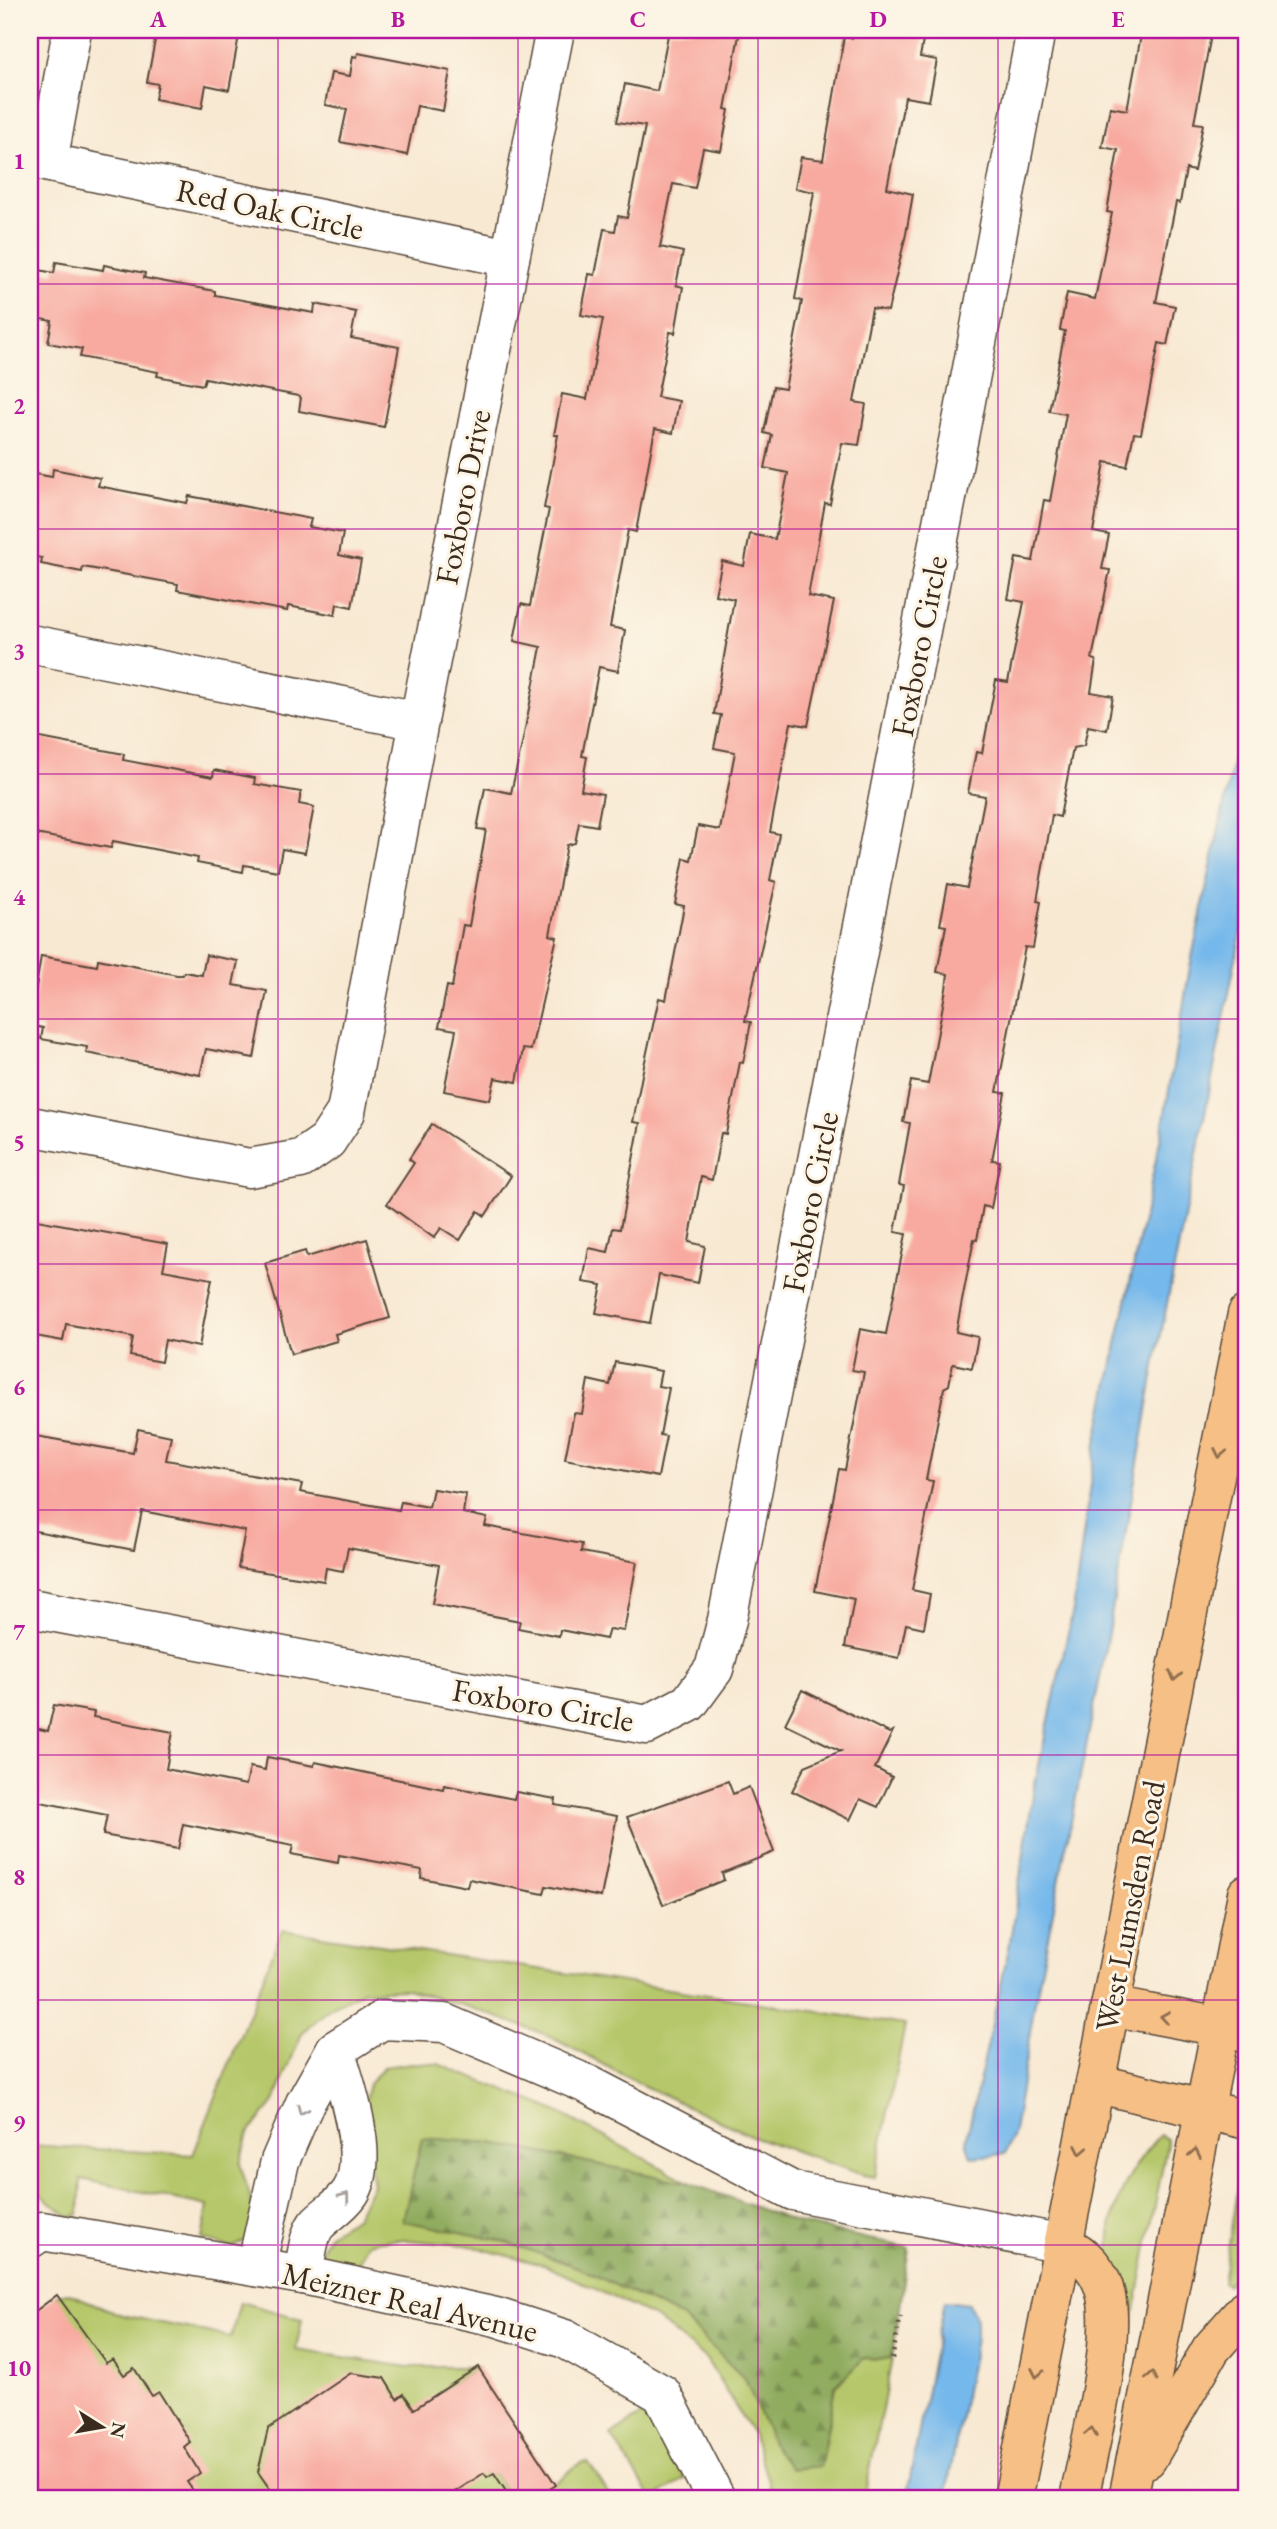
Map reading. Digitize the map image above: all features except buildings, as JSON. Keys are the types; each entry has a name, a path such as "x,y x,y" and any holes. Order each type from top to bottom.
{"main road":[{"name":"West Lumsden Road","path":"1013,2499 1247,1314"},
{"path":"1128,2495 1203,2110 1234,2029 1247,1894"},
{"path":"1110,2007 1234,2029"},
{"path":"1095,2083 1247,2120"},
{"path":"1063,2244 1076,2250 1093,2266 1106,2296 1107,2309 1107,2344 1079,2499"},
{"path":"1128,2495 1211,2349 1247,2308"}],"street":[{"path":"39,161 72,30"},
{"name":"Foxboro Drive","path":"30,1126 249,1168 300,1159 327,1141 346,1112 419,721 555,30"},
{"name":"Foxboro Circle","path":"30,1608 647,1725 689,1703 714,1669 727,1620 861,945 1035,30"},
{"name":"Red Oak Circle","path":"39,161 510,258"},
{"path":"30,644 419,721"},
{"path":"256,2267 280,2161 305,2102 335,2050 382,2020 443,2023 589,2085 793,2190 1063,2244"},
{"path":"303,2275 316,2225 335,2211 351,2192 357,2177 351,2099 335,2050"},
{"path":"270,2203 316,2225"},
{"name":"Meizner Real Avenue","path":"30,2239 42,2231 303,2275 496,2317 565,2339 662,2394 716,2499"}],"path":[{"path":"892,2359 901,2314"}],"green space":[{"path":"282,1930 905,2025 875,2177 752,2136 642,2085 547,2035 472,2008 406,1989 362,1991 329,2009 302,2033 273,2104 248,2134 240,2163 255,2214 251,2236 232,2248 202,2239 208,2206 81,2179 79,2214 70,2218 30,2186 30,2145 193,2155"},
{"path":"411,2063 438,2064 554,2110 690,2183 492,2143 422,2138 403,2220 500,2240 580,2268 683,2318 745,2379 774,2447 821,2465 835,2386 864,2358 892,2359 864,2499 747,2499 771,2490 753,2435 706,2359 654,2317 547,2266 466,2245 396,2239 368,2243 355,2270 327,2266 320,2253 329,2234 356,2217 373,2185 362,2113 369,2084 384,2067"},
{"path":"1160,2135 1167,2139 1167,2144 1117,2402 1114,2272 1110,2236 1113,2218 1127,2181"},
{"path":"422,2138 492,2143 690,2183 798,2223 909,2248 892,2359 864,2358 835,2386 820,2466 791,2469 774,2447 745,2379 683,2318 580,2268 500,2240 403,2221"},
{"path":"1247,2148 1247,2265 1227,2285 1223,2282 1243,2151"},
{"path":"68,2293 122,2315 231,2337 240,2302 302,2319 296,2350 408,2367 478,2367 440,2392 459,2436 487,2477 494,2473 511,2499 30,2499 30,2363 38,2357 57,2295"},
{"path":"644,2414 685,2479 652,2499 611,2435"},
{"path":"588,2462 612,2499 534,2499 580,2463"}],"water":[{"path":"1247,694 1247,903 1158,1349 1102,1667 1035,2002 1014,2132 1005,2154 971,2157 966,2141 1009,1948 1034,1788 1073,1610 1095,1448 1162,1131 1190,967"},
{"path":"944,2301 968,2304 976,2317 976,2339 945,2499 906,2499"}]}
